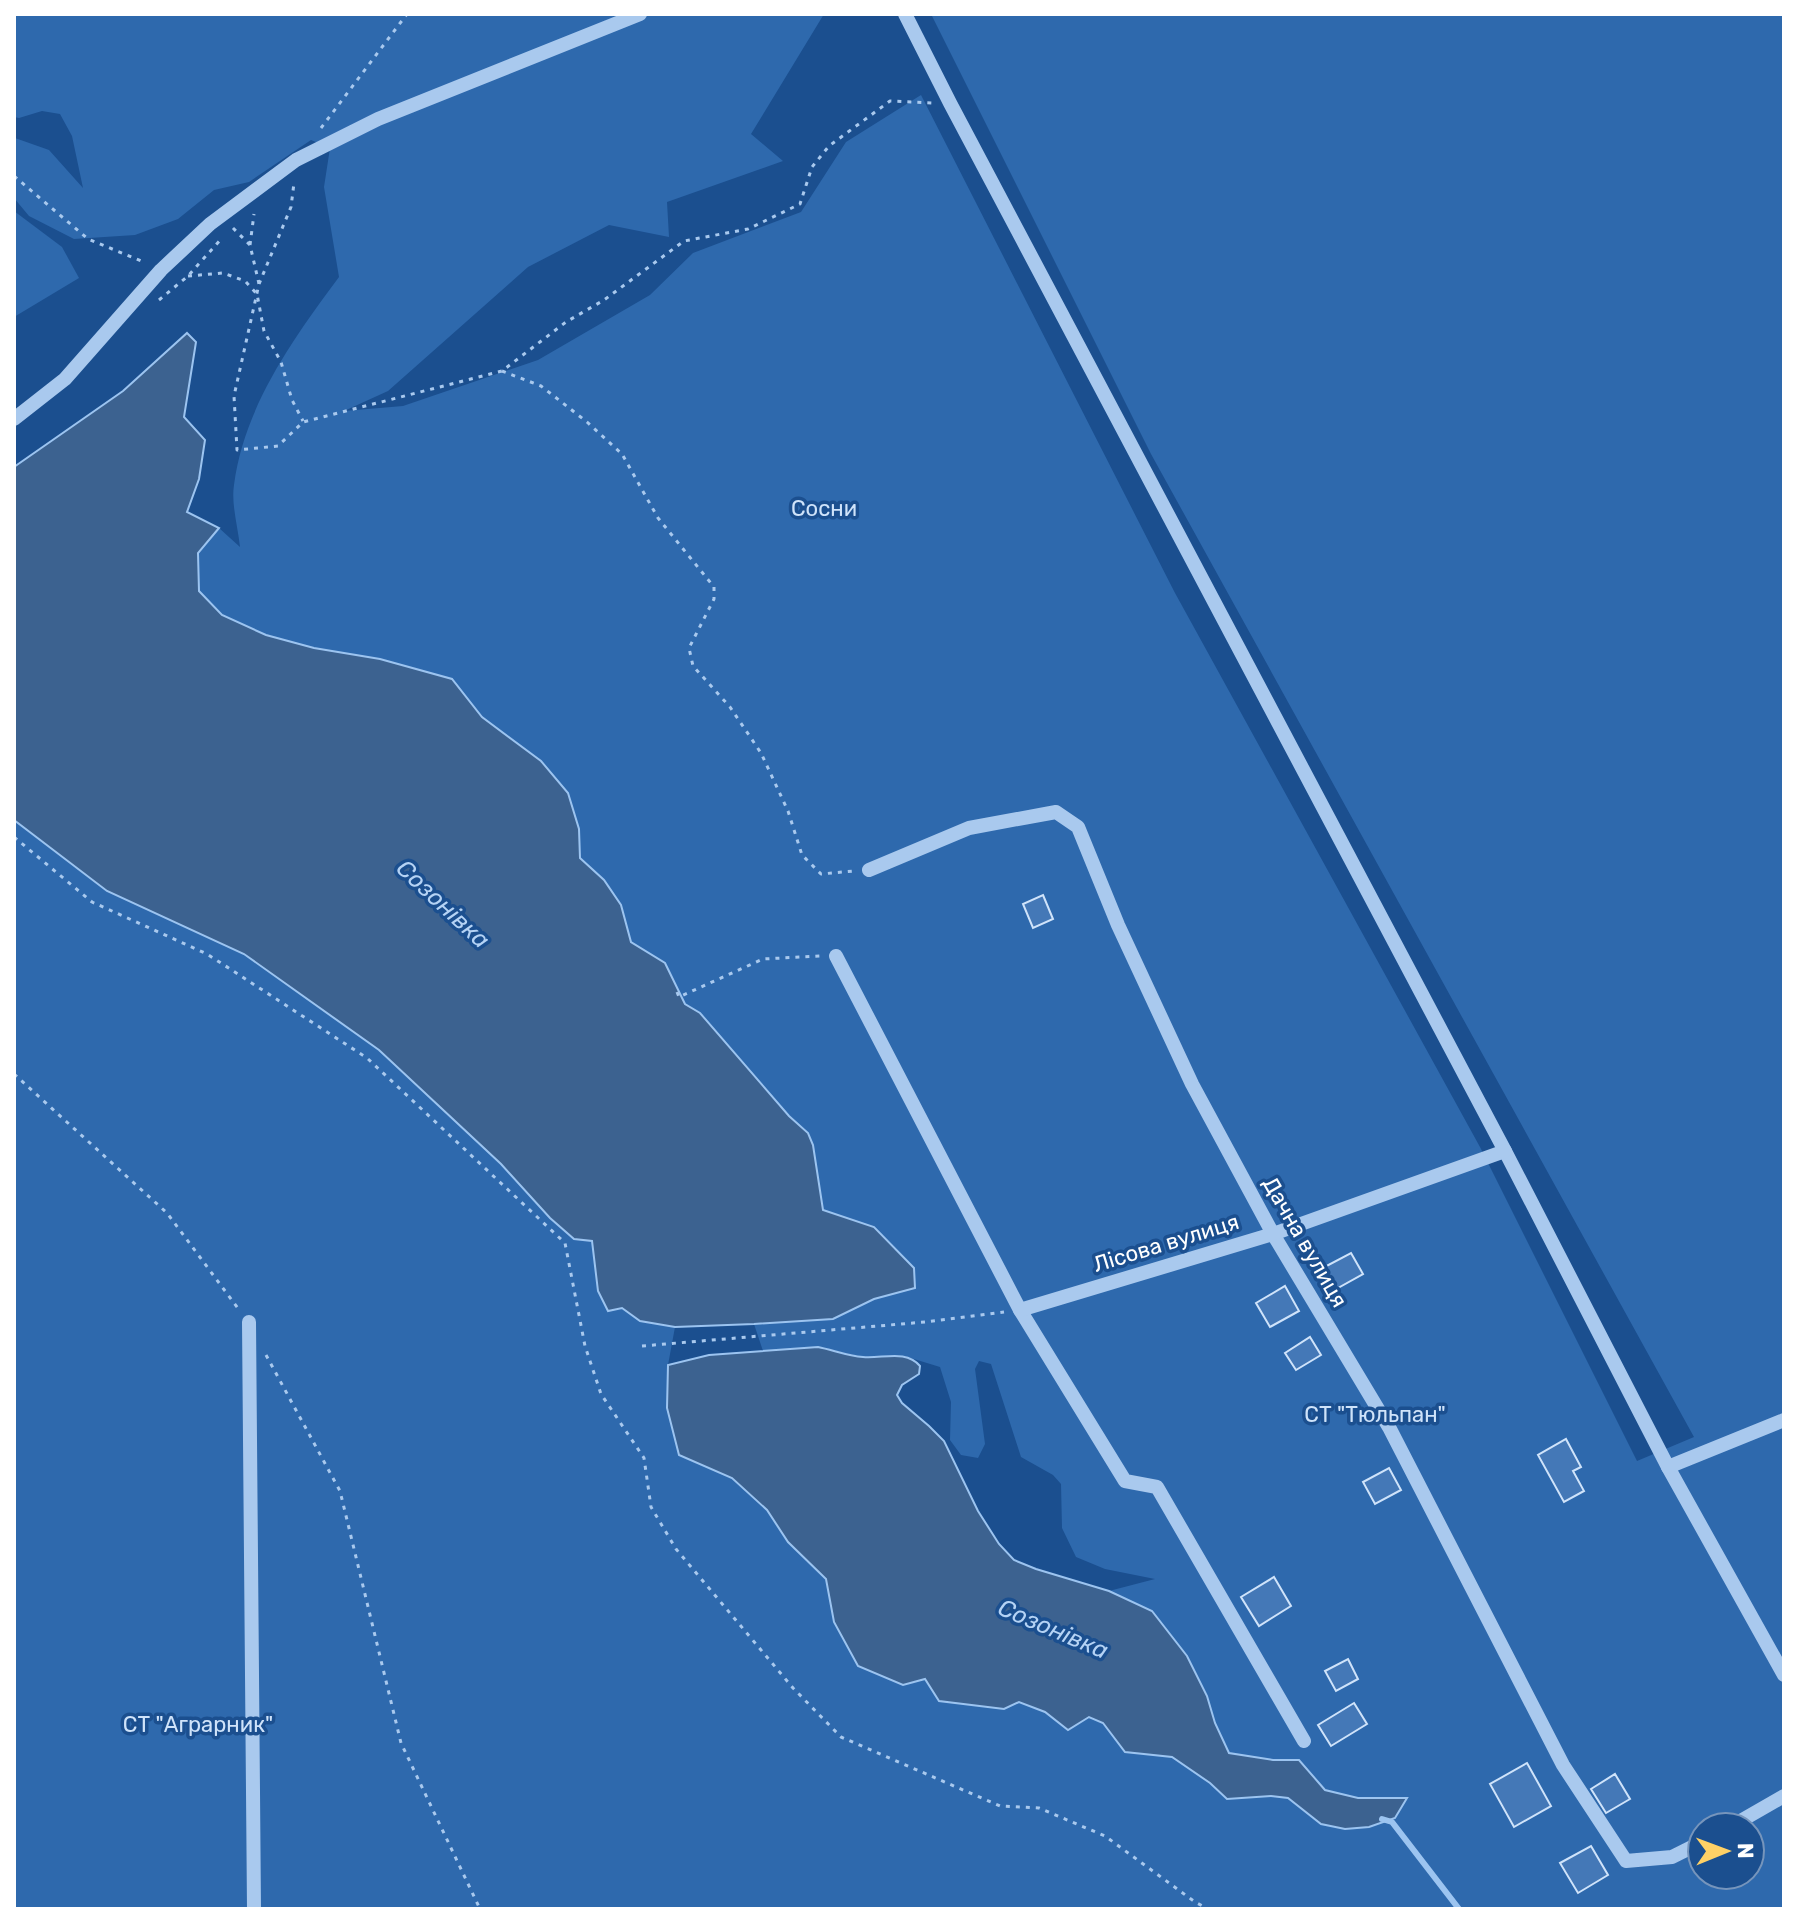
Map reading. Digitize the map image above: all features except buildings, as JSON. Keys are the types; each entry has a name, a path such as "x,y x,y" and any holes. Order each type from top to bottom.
{"street":[{"path":"14,419 65,379 161,270 210,224 296,160 378,119 640,14"},
{"path":"905,14 1505,1151 1668,1467 1784,1675"},
{"name":"Дачна вулиця","path":"869,870 969,828 1056,812 1078,827 1118,925 1192,1084 1273,1234 1390,1429 1563,1765 1626,1861 1672,1857 1686,1850"},
{"path":"836,956 1020,1310 1125,1481 1157,1487 1304,1741"},
{"name":"Лісова вулиця","path":"1020,1310 1273,1234 1505,1151"},
{"path":"249,1322 254,1909"},
{"path":"1668,1467 1784,1420"},
{"path":"1758,1811 1784,1796"}],"path":[{"path":"314,136 407,14"},
{"path":"296,160 291,207 259,284 234,396 237,450 278,446 303,422 502,371 566,322 604,300 684,241 748,229 800,204 812,167 829,146 890,101 950,103"},
{"path":"14,176 88,239 161,270"},
{"path":"256,190 250,245 259,284"},
{"path":"210,224 232,227 250,245"},
{"path":"188,276 223,273 245,281 257,294 264,331 281,362 292,400 303,422"},
{"path":"502,371 541,386 622,454 658,518 714,587 714,599 689,648 693,666 730,707 761,753 788,811 802,855 821,874 869,870"},
{"path":"14,837 92,902 207,954 367,1058 565,1243 585,1346 601,1394 644,1458 651,1507 685,1561 793,1688 841,1737 1000,1806 1039,1808 1105,1836 1208,1909"},
{"path":"677,992 679,997 763,959 836,956"},
{"path":"14,1074 167,1213 249,1322"},
{"path":"642,1346 925,1322 1020,1310"},
{"path":"264,1350 340,1491 401,1743 480,1909"}],"green space":[{"path":"14,14 824,14 751,134 783,161 667,202 669,237 609,225 528,267 388,391 344,411 403,406 538,360 650,295 693,253 801,212 846,142 921,95 1175,593 1480,1147 1637,1461 1694,1437 1151,454 931,14 1784,14 1784,1909 14,1909 14,820 107,891 244,954 379,1050 501,1164 550,1218 592,1241 598,1291 640,1321 675,1327 668,1365 679,1455 731,1478 767,1510 788,1542 826,1579 834,1622 925,1679 1019,1702 1045,1712 1068,1730 1088,1717 1103,1723 1125,1752 1172,1757 1227,1799 1289,1798 1321,1824 1345,1829 1406,1799 1357,1798 1325,1790 1298,1760 1273,1760 1229,1753 1207,1696 1187,1656 1152,1611 1109,1591 1155,1579 1105,1569 1076,1557 1062,1528 1061,1484 1053,1475 1021,1457 991,1364 979,1361 975,1369 985,1444 978,1458 961,1455 950,1440 951,1402 940,1367 904,1356 863,1357 818,1347 763,1351 754,1324 833,1318 874,1299 914,1288 874,1227 823,1210 813,1145 808,1133 789,1117 700,1014 685,1004 665,963 631,942 613,895 580,858 579,829 541,761 482,717 452,679 380,659 314,648 266,635 222,615 199,591 198,553 219,528 240,547 233,492 239,456 259,401 288,349 339,277 324,187 330,148 311,140 249,182 214,190 178,219 135,235 74,239 29,216 14,198 15,138 49,150 83,188 72,136 60,114 42,111 14,117"},
{"path":"14,211 62,247 79,278 14,317"}],"water":[{"path":"187,333 196,342 184,417 205,440 199,479 187,512 219,528 198,553 199,591 222,615 266,635 314,648 380,659 452,679 482,717 541,761 568,793 579,829 580,858 604,880 621,905 631,942 665,963 685,1004 700,1013 789,1116 808,1133 813,1145 823,1210 874,1227 914,1268 915,1288 874,1299 833,1319 675,1327 640,1321 622,1308 608,1311 598,1291 592,1241 574,1239 550,1218 501,1164 379,1050 244,954 107,891 14,820 14,467 123,391"},
{"path":"818,1347 857,1356 901,1356 920,1366 919,1374 902,1385 897,1395 944,1441 978,1511 999,1544 1014,1560 1109,1591 1152,1611 1187,1656 1207,1696 1229,1753 1273,1760 1299,1760 1325,1790 1358,1798 1407,1798 1395,1818 1369,1827 1345,1829 1321,1824 1288,1798 1227,1799 1172,1757 1125,1752 1103,1723 1089,1717 1068,1730 1045,1712 1019,1702 1004,1709 939,1701 925,1679 903,1685 858,1666 834,1622 826,1579 788,1542 767,1510 732,1478 679,1455 667,1408 668,1365 709,1355"}],"waterway":[{"name":"Созонівка","path":"1382,1819 1392,1822 1459,1909"}],"park label":[{"name":"Сосни","path":"824,508"},
{"name":"СТ \"Тюльпан\"","path":"1375,1414"},
{"name":"СТ \"Аграрник\"","path":"198,1724"}]}
